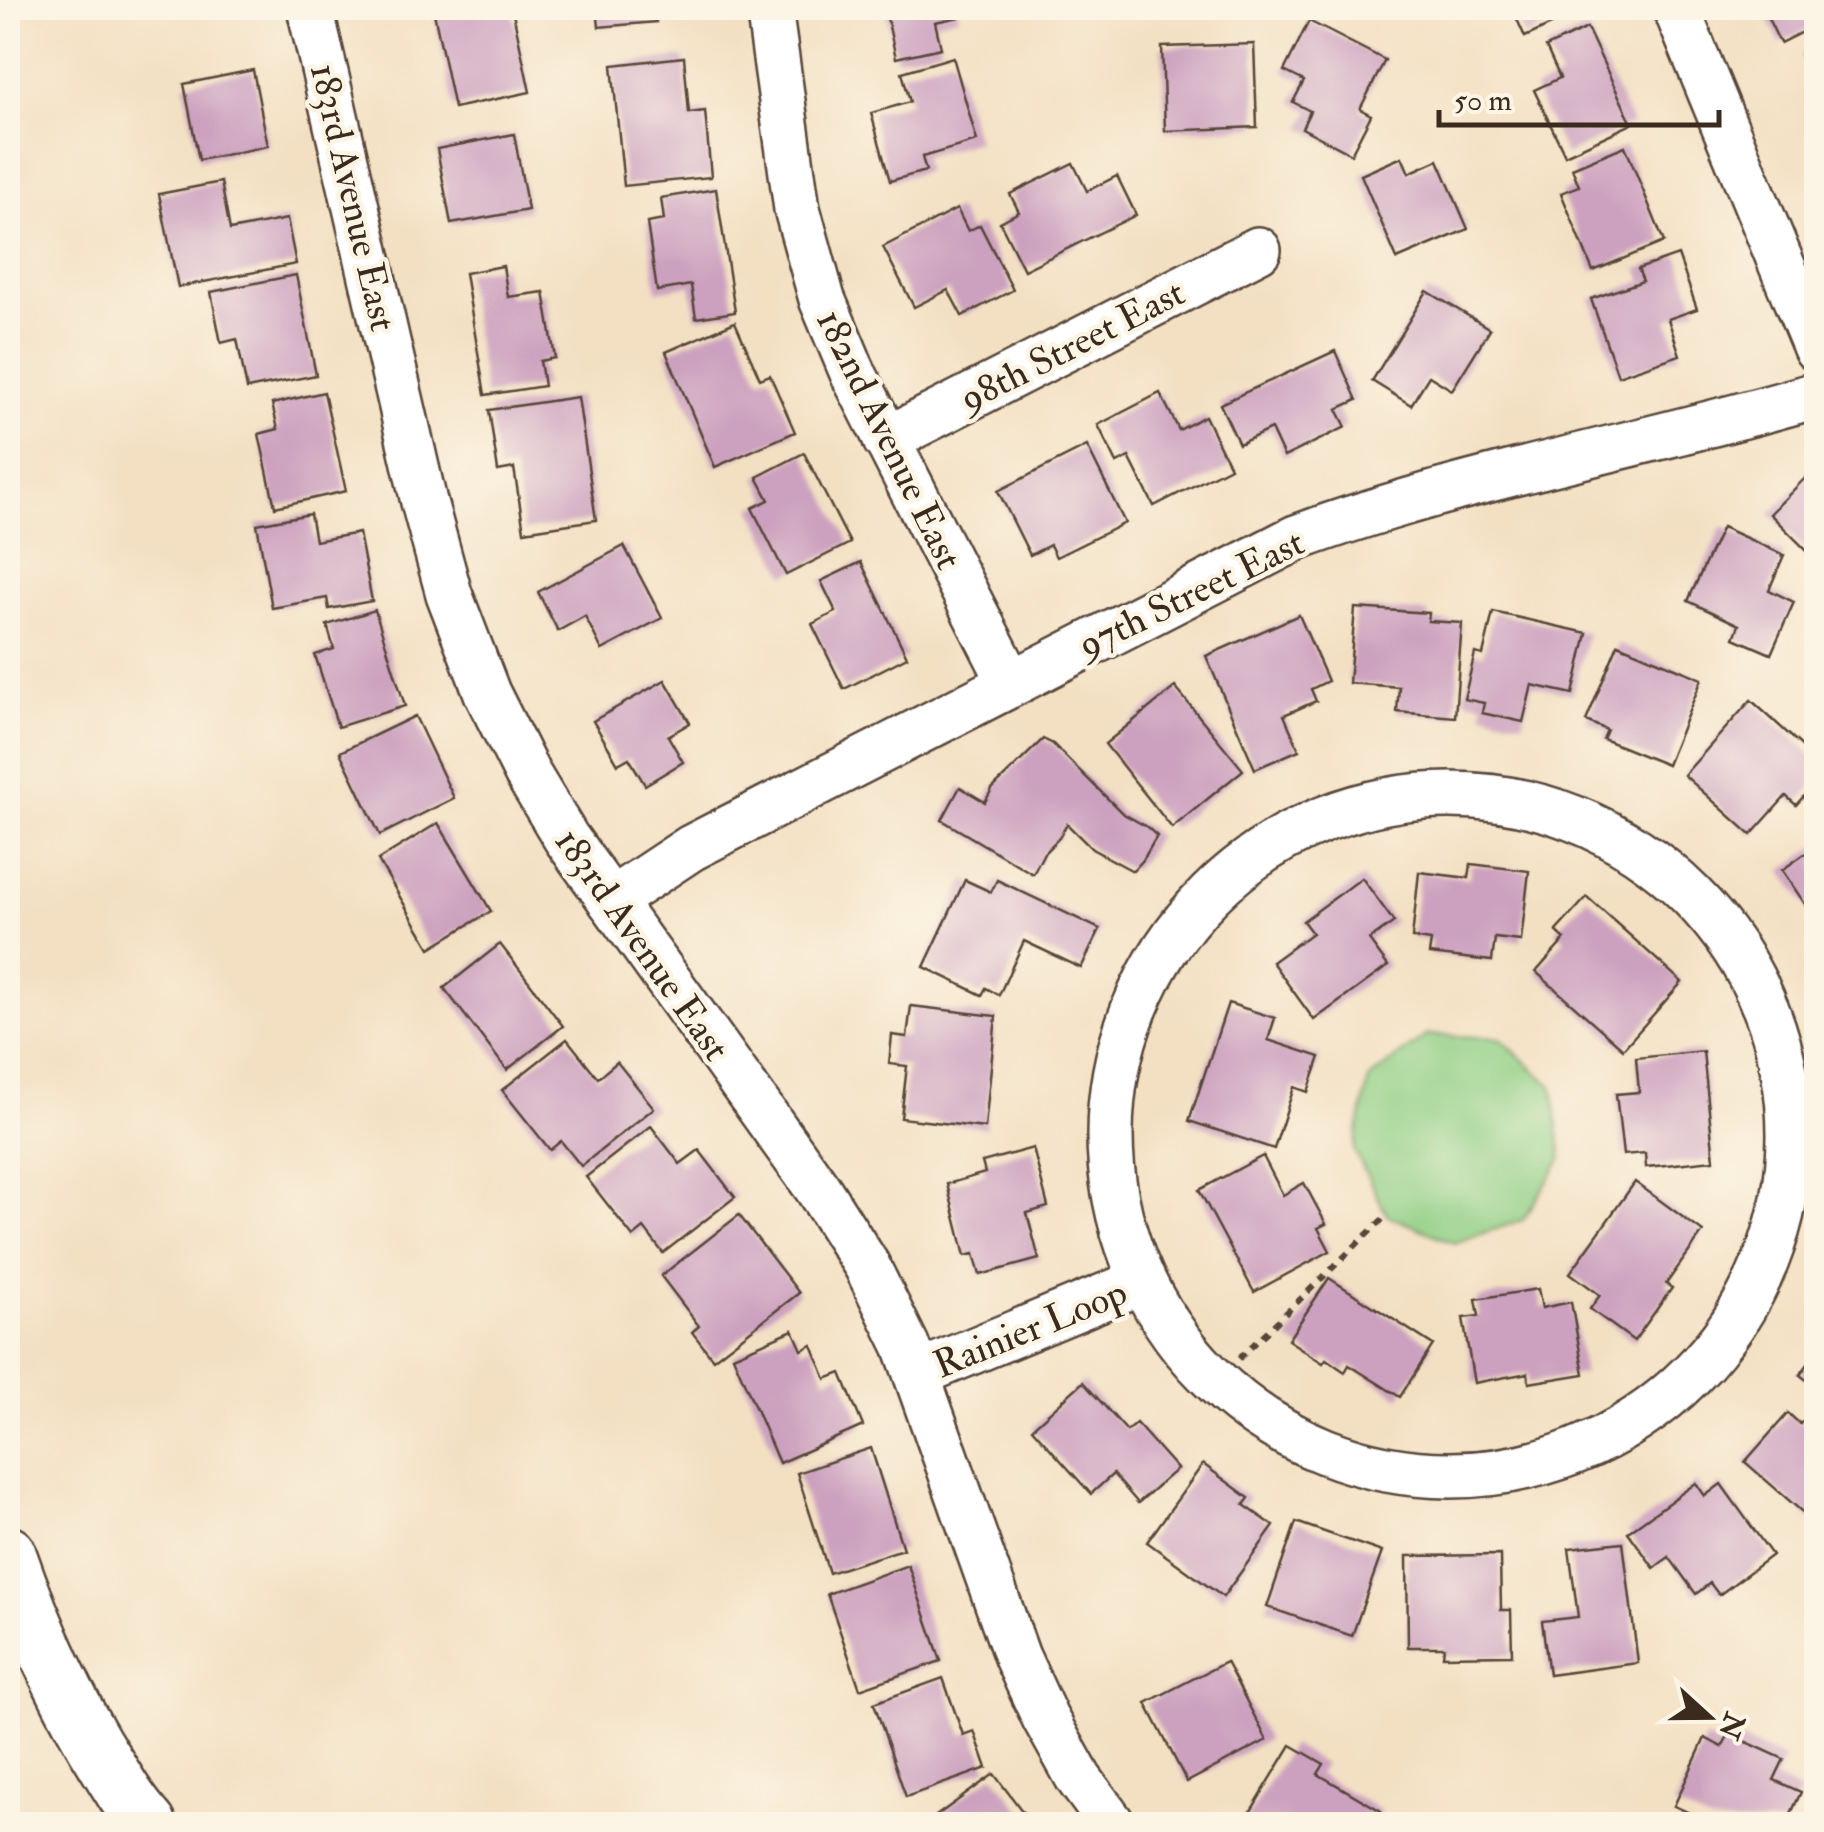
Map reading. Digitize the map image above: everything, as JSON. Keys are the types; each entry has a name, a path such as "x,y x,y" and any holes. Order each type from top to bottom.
{"street":[{"name":"183rd Avenue East","path":"310,8 424,502 450,594 488,693 527,772 566,838 818,1189 867,1266 917,1374 1018,1657 1062,1749 1112,1824"},
{"name":"182nd Avenue East","path":"769,8 796,209 822,299 853,374 1011,683"},
{"path":"1676,8 1816,348"},
{"name":"98th Street East","path":"886,440 1258,250"},
{"name":"97th Street East","path":"611,902 691,848 1296,538 1370,511 1733,420 1816,395"},
{"path":"1456,794 1506,799 1565,814 1610,834 1654,862 1686,889 1725,934 1754,981 1776,1036 1791,1115 1789,1172 1767,1260 1741,1314 1712,1353 1668,1398 1620,1431 1544,1462 1471,1476 1382,1469 1329,1454 1286,1434 1245,1407 1216,1381 1166,1323 1142,1281 1122,1226 1112,1178 1110,1112 1115,1074 1130,1018 1148,977 1179,928 1211,892 1264,850 1325,818 1366,804 1456,794"},
{"name":"Rainier Loop","path":"917,1374 1142,1281"},
{"path":"8,1554 36,1634 60,1684 91,1740 148,1824"}],"path":[{"path":"1216,1381 1387,1215"}],"green space":[{"path":"1427,1035 1500,1038 1553,1087 1562,1159 1523,1220 1454,1243 1387,1215 1354,1150 1369,1079"}],"building":[{"path":"433,8 491,8 492,12 512,8 530,92 454,108"},
{"path":"597,8 655,8 656,22 599,27"},
{"path":"885,8 957,8 959,17 935,22 941,48 896,58"},
{"path":"1512,8 1588,8 1525,37"},
{"path":"1763,8 1816,8 1816,25 1780,43"},
{"path":"1309,21 1385,60 1360,109 1371,115 1351,154 1302,128 1310,111 1293,102 1304,81 1284,71"},
{"path":"1587,28 1632,124 1565,155 1534,90 1560,78 1546,47"},
{"path":"1254,44 1257,127 1165,131 1162,47"},
{"path":"1816,48 1816,90 1801,55"},
{"path":"684,57 689,113 705,111 711,177 624,186 612,65"},
{"path":"953,57 977,141 922,157 926,171 890,181 871,113 910,102 902,72"},
{"path":"253,70 268,146 199,160 184,84"},
{"path":"514,134 528,210 451,224 437,149"},
{"path":"1625,146 1664,242 1593,271 1561,193 1579,186 1572,168"},
{"path":"1402,157 1409,173 1438,160 1468,229 1397,259 1361,175"},
{"path":"1073,163 1087,191 1117,176 1136,215 1024,270 1000,222 1019,212 1010,194"},
{"path":"221,182 230,230 287,219 296,264 178,287 159,194"},
{"path":"716,189 735,312 696,318 691,285 657,291 647,223 664,220 661,198"},
{"path":"957,209 968,231 980,225 1013,290 962,316 948,290 914,307 883,247"},
{"path":"1678,255 1697,309 1668,319 1680,355 1618,376 1591,299 1643,281 1638,269"},
{"path":"503,266 508,297 544,292 555,358 540,361 544,386 485,395 465,273"},
{"path":"296,275 316,375 247,389 237,339 221,343 211,292"},
{"path":"1427,291 1490,329 1452,390 1429,376 1411,405 1372,381"},
{"path":"735,322 760,379 770,375 795,432 715,467 666,352"},
{"path":"1335,351 1357,400 1337,409 1346,427 1284,457 1271,429 1239,444 1220,404"},
{"path":"324,392 346,491 275,507 259,434 278,429 272,404"},
{"path":"1160,393 1179,430 1205,416 1230,467 1154,506 1129,457 1117,463 1098,425"},
{"path":"578,397 596,520 524,531 514,468 498,471 489,410"},
{"path":"1087,446 1125,523 1056,557 1050,545 1030,555 998,491"},
{"path":"804,453 850,543 786,575 752,508 769,500 757,477"},
{"path":"1816,467 1816,560 1770,514"},
{"path":"310,514 315,541 359,533 372,601 329,609 327,598 272,608 257,524"},
{"path":"1722,527 1784,555 1769,590 1794,602 1771,654 1734,638 1739,625 1688,601"},
{"path":"624,546 662,618 602,650 585,616 558,631 538,592"},
{"path":"861,562 907,657 844,689 812,624 836,612 821,581"},
{"path":"1355,608 1429,613 1428,621 1462,623 1455,717 1397,712 1399,687 1349,683"},
{"path":"375,610 405,706 338,727 315,655 334,649 327,625"},
{"path":"1493,612 1587,633 1573,694 1532,685 1523,722 1482,713 1484,703 1464,699 1475,653 1483,655"},
{"path":"1299,615 1328,681 1311,689 1316,701 1284,715 1299,750 1255,769 1206,656"},
{"path":"1618,644 1702,679 1667,765 1603,739 1607,730 1586,721"},
{"path":"665,680 690,723 668,736 683,762 645,785 629,758 618,764 593,721"},
{"path":"1175,687 1243,770 1172,828 1105,744"},
{"path":"1751,700 1816,759 1816,782 1796,805 1786,796 1751,835 1684,775"},
{"path":"415,716 454,798 380,835 340,752"},
{"path":"1043,739 1053,744 1122,813 1157,836 1133,871 1092,849 1067,824 1033,874 942,820 960,787 985,802 992,789"},
{"path":"438,823 491,911 430,948 378,860"},
{"path":"1816,846 1816,904 1809,910 1782,870"},
{"path":"1471,864 1529,871 1521,941 1495,938 1492,961 1429,954 1431,941 1412,938 1419,872 1469,878"},
{"path":"1362,878 1394,922 1369,940 1388,966 1314,1020 1272,962 1312,933 1303,921"},
{"path":"965,880 991,892 997,880 1100,929 1081,968 1024,941 999,995 986,988 982,995 924,967"},
{"path":"1587,897 1682,982 1623,1049 1536,972 1565,939 1556,931"},
{"path":"500,944 563,1026 507,1070 444,988"},
{"path":"1228,1003 1275,1018 1268,1040 1320,1057 1308,1092 1294,1087 1274,1149 1189,1121"},
{"path":"911,1006 996,1016 985,1128 901,1118 907,1066 889,1064 892,1035 907,1037"},
{"path":"567,1039 598,1078 617,1062 654,1108 581,1166 561,1141 550,1150 502,1090"},
{"path":"1703,1051 1714,1160 1646,1167 1645,1153 1623,1155 1616,1094 1639,1092 1636,1058"},
{"path":"651,1126 680,1164 699,1150 735,1197 663,1253 644,1228 633,1237 586,1177"},
{"path":"1033,1148 1048,1207 1027,1213 1039,1259 980,1275 974,1254 965,1256 947,1184 985,1173 982,1162"},
{"path":"1263,1156 1283,1195 1304,1183 1326,1224 1318,1228 1330,1251 1254,1292 1199,1190"},
{"path":"1635,1182 1703,1232 1666,1284 1672,1288 1634,1341 1590,1309 1600,1295 1570,1273"},
{"path":"739,1215 799,1293 713,1359 692,1332 699,1326 661,1276"},
{"path":"1329,1278 1433,1345 1400,1397 1349,1365 1345,1372 1326,1359 1323,1363 1288,1340"},
{"path":"1538,1289 1542,1308 1571,1302 1584,1374 1529,1383 1528,1373 1474,1383 1463,1318 1479,1316 1476,1299"},
{"path":"793,1330 802,1350 812,1345 826,1379 841,1373 863,1426 779,1463 733,1356"},
{"path":"1816,1353 1816,1387 1800,1375"},
{"path":"1083,1382 1127,1431 1136,1423 1177,1469 1138,1503 1113,1474 1091,1494 1032,1428"},
{"path":"1812,1410 1816,1414 1816,1524 1745,1462 1788,1413 1800,1424"},
{"path":"871,1448 903,1549 829,1573 797,1473"},
{"path":"1203,1464 1249,1498 1244,1505 1274,1526 1223,1597 1147,1542"},
{"path":"1696,1483 1705,1496 1721,1484 1772,1555 1719,1595 1710,1583 1696,1594 1669,1557 1654,1568 1628,1532"},
{"path":"1296,1522 1382,1552 1352,1636 1267,1607"},
{"path":"1623,1542 1638,1663 1549,1675 1542,1621 1578,1617 1569,1548"},
{"path":"1500,1555 1501,1610 1511,1610 1512,1655 1443,1656 1444,1647 1408,1647 1407,1556"},
{"path":"908,1565 941,1661 860,1689 827,1594"},
{"path":"1226,1662 1267,1740 1187,1782 1146,1703"},
{"path":"943,1678 963,1735 974,1731 987,1768 906,1797 874,1703"},
{"path":"1729,1734 1784,1759 1774,1780 1801,1792 1786,1824 1714,1824 1674,1806 1705,1738 1722,1747"},
{"path":"1291,1745 1324,1764 1318,1774 1381,1811 1373,1824 1243,1824"},
{"path":"994,1774 1032,1824 925,1824"}]}
